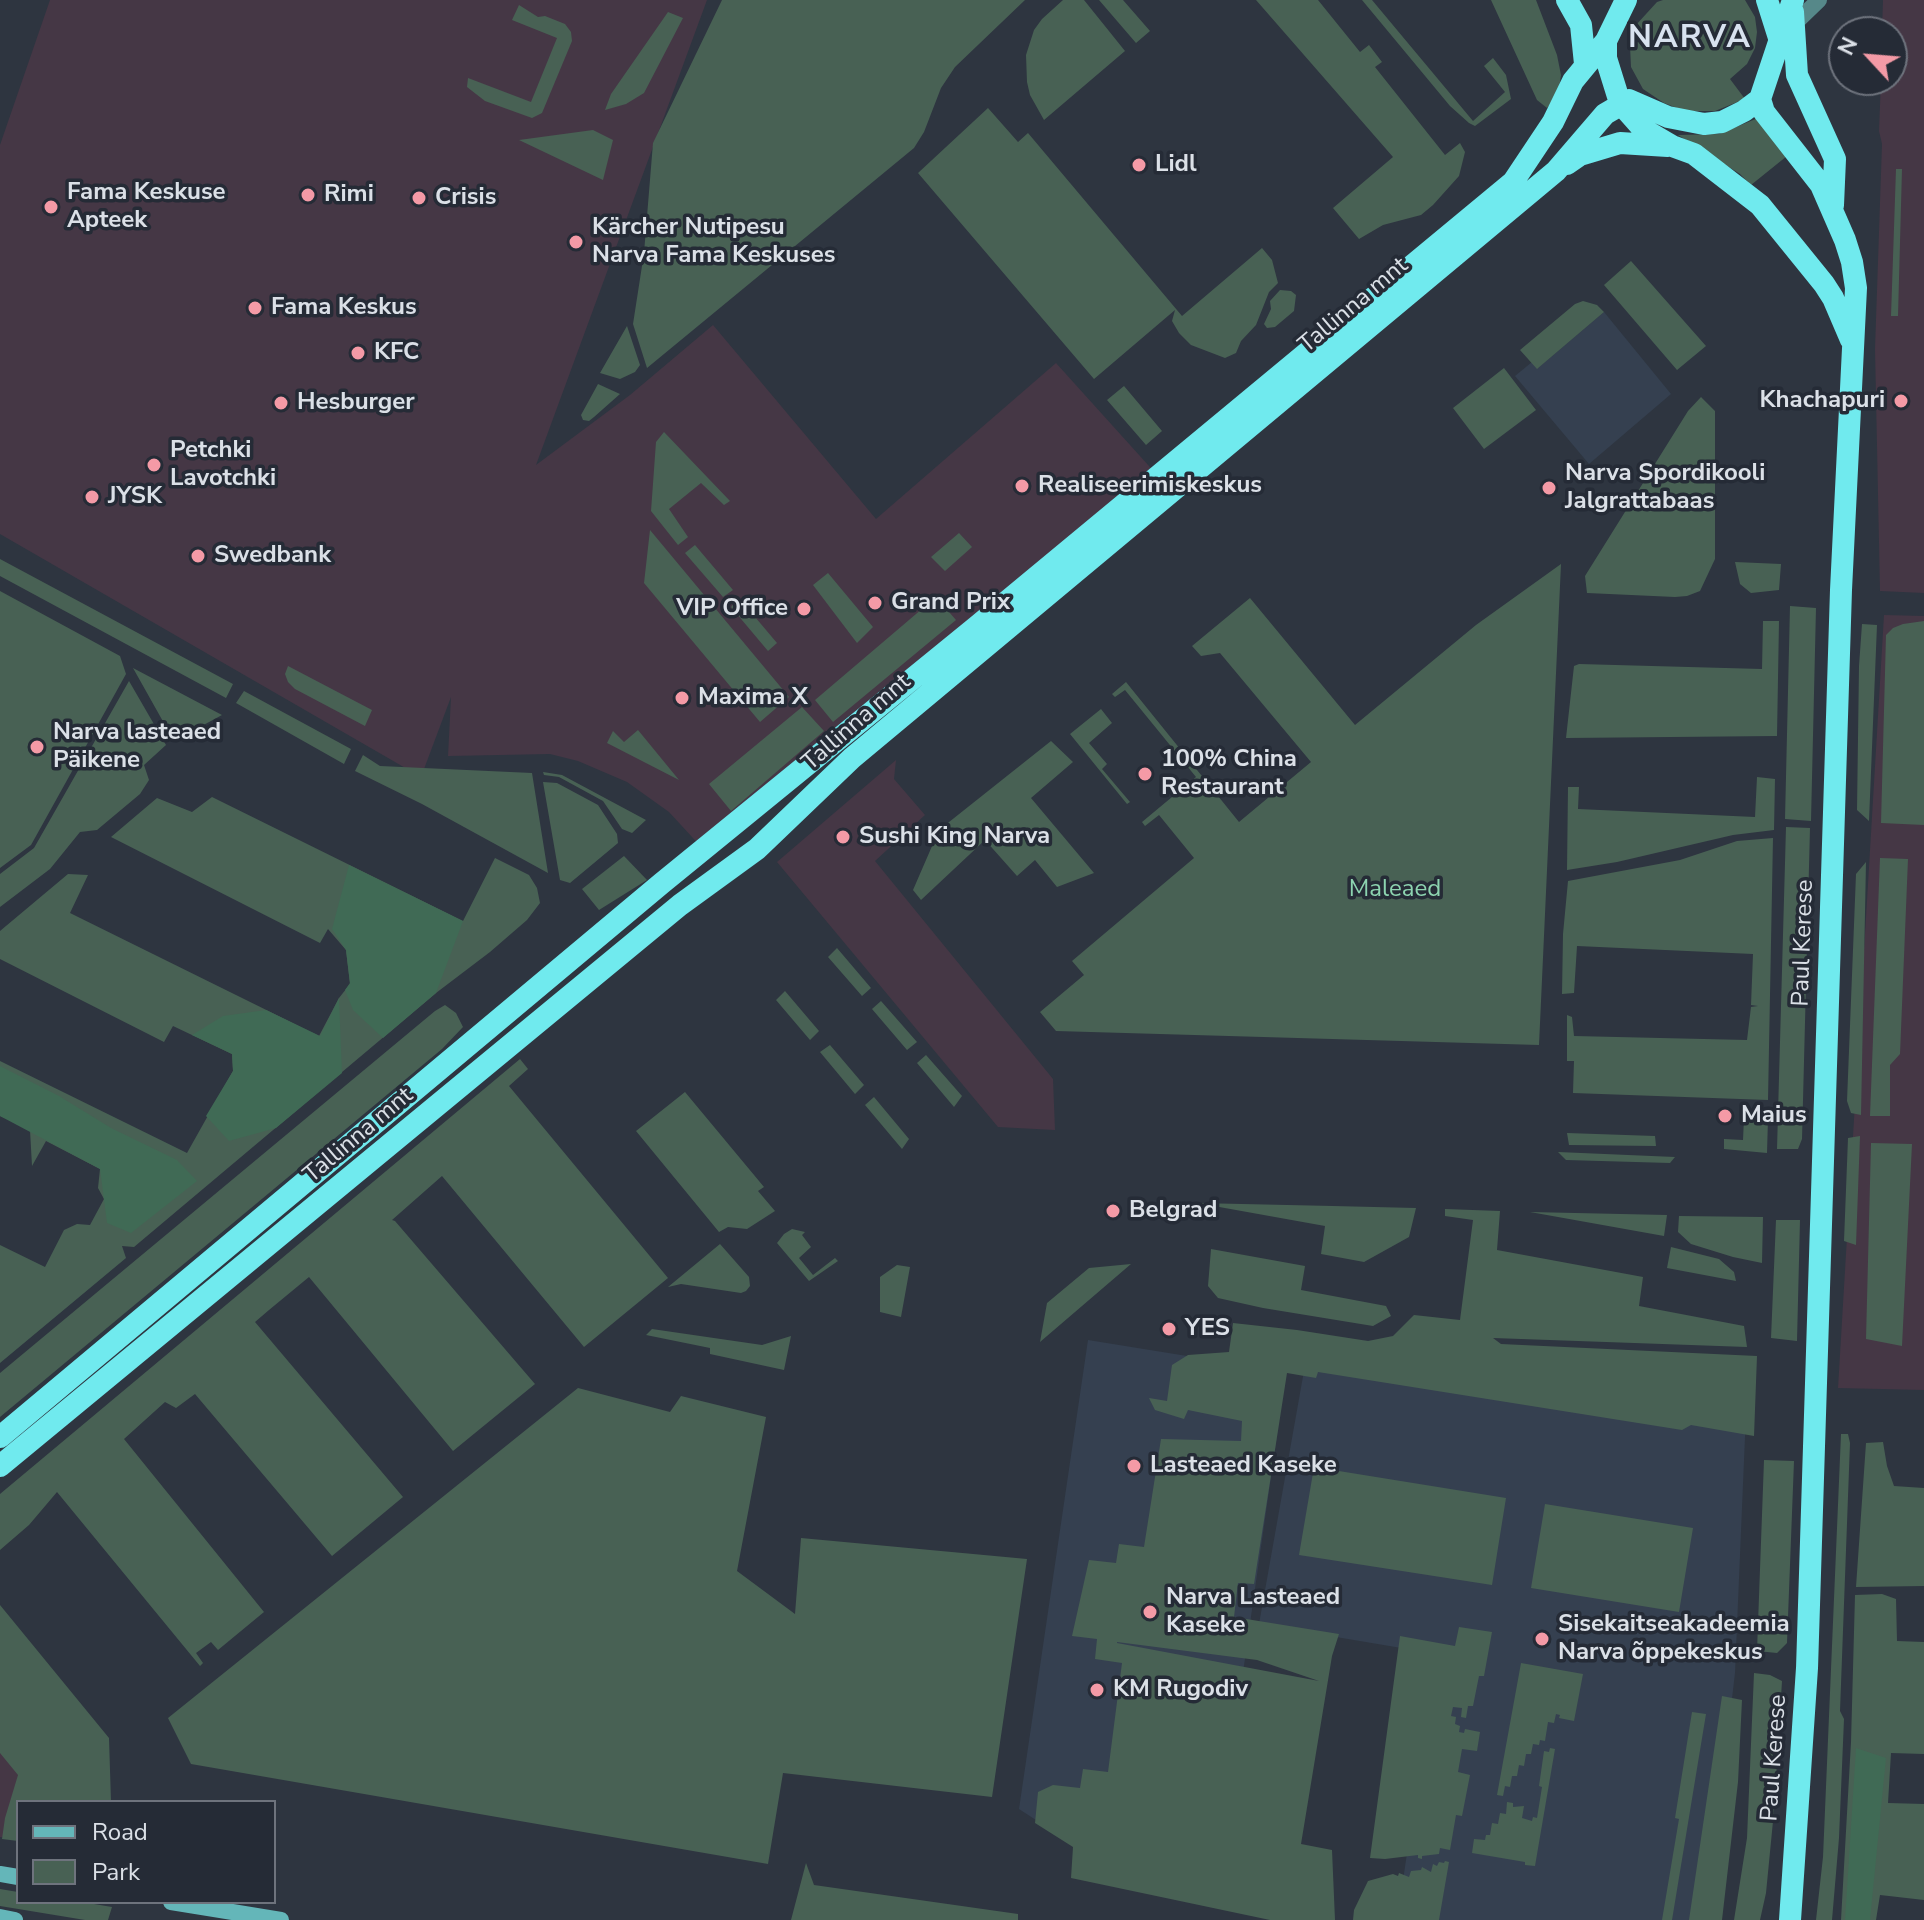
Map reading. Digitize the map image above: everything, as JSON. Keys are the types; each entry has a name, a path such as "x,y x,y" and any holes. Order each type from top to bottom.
{"highway":[{"path":"1567,0 1581,25 1585,64"},
{"path":"1767,0 1786,32 1797,75 1835,159 1833,210"},
{"path":"1625,101 1668,117 1704,124 1722,122 1760,99 1786,32 1793,0"},
{"path":"1618,4 1606,41 1606,58 1612,78 1643,129 1672,146 1694,154 1760,205 1824,284 1852,341"},
{"name":"Tallinna mnt","path":"0,1437 662,883 1513,182 1553,122 1573,81 1606,41"},
{"name":"Paul Kerese","path":"1760,99 1764,112 1821,185 1833,210 1852,262 1856,315 1852,341 1834,800 1807,1668 1790,1920"},
{"name":"Tallinna mnt","path":"0,1466 680,905 757,849 852,758 1556,171 1605,114 1625,101"},
{"path":"1556,171 1580,155 1620,143 1672,146"}],"main road":[{"path":"183,1904 281,1920"},
{"path":"0,1917 15,1920"}],"street":[{"path":"1786,32 1819,0"}],"shaded area":[{"path":"50,0 707,0 536,465 630,395 713,325 876,519 1056,363 1158,476 704,850 669,812 627,782 578,761 550,754 448,756 451,697 421,777 0,534 0,145"},
{"path":"1883,0 1924,0 1924,593 1880,591 1875,349 1882,144 1879,131 1880,96 1908,96 1908,16 1882,16"},
{"path":"1604,312 1671,394 1589,464 1515,376 1532,362 1538,368"},
{"path":"1884,615 1924,616 1924,1390 1838,1388"},
{"path":"896,760 894,779 925,815 875,861 1053,1079 1055,1130 998,1127 777,862"},
{"name":"Sisekaitseakadeemia Narva õppekeskus","path":"1310,1337 1748,1366 1735,1673 1706,1920 1397,1920 1437,1654 1259,1624"},
{"name":"Narva Lasteaed Kaseke","path":"1088,1340 1286,1372 1216,1861 1039,1822 1019,1809"},
{"path":"0,1743 40,1793 16,1800 16,1840 0,1837"}],"green space":[{"path":"722,0 1025,0 955,67 941,88 924,132 914,148 647,368 633,324 644,253 653,143"},
{"path":"1063,0 1084,0 1125,51 1044,120 1030,95 1026,55 1034,30"},
{"path":"1099,0 1123,0 1150,31 1136,43"},
{"path":"1256,0 1318,0 1360,52 1369,45 1382,62 1375,67 1445,155 1460,143 1465,152 1459,176 1421,215 1383,225 1359,239 1333,208 1393,157"},
{"path":"1362,0 1372,0 1473,121 1505,92 1484,66 1493,58 1506,75 1511,99 1475,126 1469,123 1450,106"},
{"path":"1491,0 1536,0 1557,55 1561,75 1558,96 1547,108 1537,100"},
{"path":"1745,0 1755,17 1755,48 1747,64 1730,79 1745,99 1715,111 1685,111 1664,103 1643,89 1631,67 1630,46 1636,25 1657,2"},
{"path":"519,5 538,17 545,16 565,24 571,32 572,41 542,113 532,118 485,101 467,87 468,78 531,102 557,38 512,20"},
{"path":"668,12 683,18 644,93 626,104 605,110 611,94"},
{"path":"988,108 1018,142 1028,133 1182,316 1262,248 1272,260 1278,283 1269,292 1256,325 1241,341 1236,353 1225,358 1191,345 1172,321 1175,310 1094,379 918,173"},
{"path":"1758,118 1787,156 1751,185 1740,174 1678,135 1719,134"},
{"path":"593,130 613,140 603,180 519,140"},
{"path":"1896,169 1902,169 1898,316 1891,316"},
{"path":"1631,261 1706,346 1677,370 1604,285"},
{"path":"1280,290 1296,295 1294,311 1275,327 1267,328 1264,324 1271,309 1270,301"},
{"path":"1583,301 1597,305 1604,312 1537,369 1520,350 1575,304"},
{"path":"627,326 640,365 635,372 620,379 600,373"},
{"path":"1504,368 1536,410 1484,449 1453,408"},
{"path":"598,384 620,394 589,421 583,420 581,415"},
{"path":"1124,386 1162,431 1146,445 1107,400"},
{"path":"1701,397 1715,411 1715,559 1700,591 1675,597 1587,593 1585,576 1688,411"},
{"path":"664,432 730,501 724,505 701,483 669,509 688,537 678,545 651,511 656,442"},
{"path":"650,530 789,697 760,722 644,583"},
{"path":"959,533 972,547 945,571 931,557"},
{"path":"695,545 733,590 723,597 685,553"},
{"path":"0,559 233,684 226,698 0,576"},
{"path":"1735,562 1781,564 1779,590 1751,593 1740,584"},
{"name":"Maleaed","path":"1561,564 1539,1045 1056,1031 1040,1012 1084,975 1072,961 1194,858 1159,815 1145,826 1142,822 1196,777 1125,690 1115,697 1112,694 1126,682 1239,822 1311,762 1220,653 1201,656 1192,646 1250,598 1355,725 1476,625"},
{"path":"828,573 873,627 857,643 813,585"},
{"name":"Narva lasteaed Päikene","path":"0,591 120,656 126,674 31,845 0,868"},
{"path":"936,597 956,620 833,722 815,700"},
{"path":"739,598 777,643 768,651 731,607"},
{"path":"1790,606 1816,608 1811,821 1785,819"},
{"path":"1763,621 1779,621 1777,736 1566,738 1574,666 1762,669"},
{"path":"1924,621 1924,825 1881,823 1886,635 1903,624"},
{"path":"1862,624 1877,625 1869,821 1857,810"},
{"path":"288,666 372,710 365,726 295,689 285,674"},
{"path":"133,668 222,715 174,741"},
{"path":"129,681 166,745 144,765 149,780 140,794 97,830 80,832 50,869 0,907 0,874 34,848"},
{"path":"244,691 351,749 344,764 236,703"},
{"path":"802,707 824,731 731,811 709,784"},
{"path":"1101,709 1112,723 1089,743 1107,764 1102,769 1130,802 1127,804 1070,734"},
{"path":"638,730 679,780 607,743 613,731 624,742"},
{"path":"1051,741 1073,762 1031,798 1094,873 1057,887 1035,860 1017,876 985,840 921,900 913,890 939,830"},
{"path":"363,755 380,766 532,773 548,873 355,771"},
{"path":"543,772 562,775 646,820 632,833 622,829 603,801 559,777 544,775"},
{"path":"1757,777 1775,779 1774,830 1733,835 1617,862 1567,870 1568,787 1579,787 1578,809 1755,817"},
{"path":"543,782 557,783 598,805 617,834 618,843 570,883 560,880"},
{"path":"212,797 463,921 495,858 529,875 537,888 540,903 527,920 490,952 436,993 134,1247 122,1246 126,1258 0,1363 0,1245 45,1267 64,1230 77,1224 90,1225 104,1199 98,1188 100,1169 46,1141 32,1166 30,1130 0,1116 0,1061 187,1153 233,1071 232,1054 173,1026 164,1042 0,959 0,931 68,874 88,875 70,913 319,1036 350,984 346,950 328,929 320,943 111,837 157,798 192,812"},
{"path":"1786,827 1810,828 1802,1139 1798,1149 1777,1149"},
{"path":"1773,838 1768,1100 1573,1093 1574,1061 1567,1061 1567,1015 1572,1017 1574,1036 1747,1040 1751,1007 1758,1006 1751,1005 1753,954 1577,946 1574,993 1562,994 1568,881 1680,860 1737,841"},
{"path":"624,856 647,880 599,910 582,889"},
{"path":"1880,858 1908,859 1900,1054 1890,1065 1890,1116 1870,1116"},
{"path":"1866,862 1861,1115 1851,1113 1847,1101 1856,874"},
{"path":"349,865 463,921 436,993 383,1038 353,1010 345,990 350,983 346,950 332,929"},
{"path":"837,948 871,988 862,996 828,957"},
{"path":"785,991 819,1031 810,1040 776,1000"},
{"path":"339,998 342,1073 276,1128 229,1141 206,1116 233,1071 232,1054 192,1035 223,1016 266,1010 320,1036"},
{"path":"881,1001 917,1042 907,1050 872,1009"},
{"path":"445,1005 456,1013 463,1027 442,1049 0,1417 0,1373"},
{"path":"830,1045 864,1085 855,1094 820,1052"},
{"path":"926,1055 962,1096 954,1107 917,1063"},
{"path":"520,1059 528,1069 509,1086 668,1278 584,1347 442,1176 392,1220 535,1384 453,1451 309,1277 269,1310 255,1322 403,1497 332,1556 195,1394 176,1408 165,1402 124,1439 264,1612 218,1650 211,1642 196,1653 203,1663 200,1666 57,1492 29,1525 0,1550 0,1494"},
{"path":"0,1066 59,1096 111,1128 177,1160 197,1181 131,1233 107,1223 100,1169 0,1116"},
{"path":"685,1092 764,1187 758,1191 775,1211 747,1229 728,1227 719,1232 636,1131"},
{"path":"874,1097 909,1139 902,1149 865,1105"},
{"path":"1744,1118 1768,1119 1767,1153 1724,1149 1724,1139 1743,1140"},
{"path":"1567,1133 1655,1136 1656,1146 1569,1145"},
{"path":"1860,1136 1856,1245 1844,1241 1848,1138"},
{"path":"1871,1143 1912,1144 1902,1346 1866,1339"},
{"path":"1558,1152 1675,1157 1670,1163 1566,1160"},
{"path":"1197,1203 1416,1208 1409,1237 1364,1262 1321,1254 1325,1226"},
{"path":"1445,1209 1500,1211 1497,1250 1643,1277 1639,1306 1744,1326 1747,1347 1493,1338 1501,1344 1757,1356 1754,1436 1691,1425 1682,1430 1318,1372 1316,1378 1287,1373 1254,1584 1238,1583 1234,1617 1339,1634 1332,1656 1301,1844 1332,1850 1335,1920 1270,1920 1071,1878 1073,1847 1035,1823 1038,1792 1053,1785 1080,1788 1083,1769 1108,1772 1122,1663 1095,1659 1097,1639 1072,1636 1089,1560 1116,1563 1119,1544 1144,1547 1161,1439 1241,1441 1242,1421 1188,1410 1184,1419 1155,1410 1149,1398 1167,1401 1172,1365 1188,1355 1229,1352 1233,1323 1368,1341 1393,1336 1414,1315 1460,1320 1473,1220 1445,1216","holes":["1117,1642 1257,1660 1319,1681"]},
{"path":"1530,1212 1667,1215 1664,1236"},
{"path":"1679,1216 1763,1217 1762,1263 1691,1244 1678,1232"},
{"path":"1776,1220 1800,1220 1797,1341 1771,1338"},
{"path":"792,1229 805,1232 802,1235 811,1247 799,1258 813,1275 835,1258 838,1261 809,1281 777,1243"},
{"path":"720,1244 749,1277 750,1286 746,1291 741,1293 681,1284 668,1287"},
{"path":"1671,1247 1719,1259 1734,1272 1736,1281 1667,1268"},
{"path":"1211,1249 1305,1266 1301,1290 1386,1306 1391,1316 1373,1326 1218,1298 1208,1286"},
{"path":"1131,1264 1040,1342 1047,1303 1089,1268"},
{"path":"897,1265 910,1267 901,1317 880,1312 880,1277"},
{"path":"652,1329 762,1345 791,1336 784,1370 710,1354 710,1348 646,1335"},
{"path":"578,1388 670,1412 681,1396 766,1417 737,1571 795,1614 801,1538 1027,1559 992,1797 783,1773 768,1864 191,1764 168,1718"},
{"path":"1841,1434 1848,1434 1850,1443 1840,1711 1844,1719 1839,1838 1832,1920 1816,1920 1823,1857"},
{"path":"1883,1442 1894,1486 1924,1488 1924,1586 1856,1587 1866,1443"},
{"path":"1764,1460 1794,1461 1787,1643 1777,1653 1757,1651"},
{"path":"1314,1467 1506,1498 1492,1585 1299,1555"},
{"path":"1545,1504 1693,1528 1679,1612 1531,1588"},
{"path":"1882,1594 1896,1599 1897,1641 1924,1642 1924,1754 1891,1753 1888,1803 1924,1804 1924,1900 1880,1895 1876,1920 1841,1920 1855,1595"},
{"path":"0,1605 109,1738 111,1800 16,1800 16,1841 2,1839 18,1775 0,1753"},
{"path":"1459,1627 1492,1632 1484,1676 1479,1676 1473,1706 1468,1706 1466,1718 1461,1717 1462,1708 1453,1707 1451,1716 1456,1717 1459,1732 1464,1733 1465,1729 1480,1732 1477,1751 1462,1749 1458,1772 1470,1775 1462,1816 1456,1815 1450,1850 1440,1848 1439,1854 1422,1856 1422,1859 1418,1855 1370,1858 1400,1636 1455,1646"},
{"path":"1521,1663 1583,1674 1574,1721 1559,1718 1560,1715 1556,1714 1554,1723 1548,1722 1545,1741 1540,1740 1539,1745 1533,1744 1531,1754 1526,1754 1524,1766 1519,1765 1517,1776 1512,1776 1510,1787 1505,1786 1503,1796 1497,1795"},
{"path":"1754,1673 1770,1675 1782,1681 1774,1811 1766,1893 1760,1920 1734,1920 1747,1838"},
{"path":"1722,1696 1742,1700 1738,1782 1722,1920 1689,1920"},
{"path":"1692,1712 1706,1714 1672,1920 1662,1920 1679,1819 1675,1818"},
{"path":"1550,1748 1555,1749 1535,1866 1472,1853 1474,1839 1485,1840 1486,1835 1490,1835 1492,1823 1498,1824 1500,1813 1506,1814 1507,1802 1513,1803 1513,1807 1524,1806 1522,1818 1532,1821 1533,1817 1537,1818 1544,1751 1549,1752"},
{"path":"1856,1748 1886,1758 1870,1920 1845,1920"},
{"path":"1449,1862 1439,1920 1353,1920 1354,1910 1368,1881 1393,1874 1398,1876 1399,1873 1409,1877 1411,1871 1421,1870 1422,1867 1431,1872 1433,1864 1437,1866"},
{"path":"806,1863 814,1885 1018,1914 1018,1920 791,1920"},
{"path":"0,1889 16,1892 16,1904 94,1904 112,1907 108,1920 85,1920 0,1906"}],"place":[{"name":"Lidl","path":"1139,165"},
{"name":"Rimi","path":"308,195"},
{"name":"Crisis","path":"419,198"},
{"name":"Fama Keskuse Apteek","path":"51,207"},
{"name":"Kärcher Nutipesu Narva Fama Keskuses","path":"576,242"},
{"name":"Fama Keskus","path":"255,308"},
{"name":"KFC","path":"358,353"},
{"name":"Khachapuri","path":"1901,401"},
{"name":"Hesburger","path":"281,403"},
{"name":"Petchki Lavotchki","path":"154,465"},
{"name":"Realiseerimiskeskus","path":"1022,486"},
{"name":"Narva Spordikooli Jalgrattabaas","path":"1549,488"},
{"name":"JYSK","path":"92,497"},
{"name":"Swedbank","path":"198,556"},
{"name":"Grand Prix","path":"875,603"},
{"name":"VIP Office","path":"804,609"},
{"name":"Maxima X","path":"682,698"},
{"name":"Narva lasteaed Päikene","path":"37,747"},
{"name":"100% China Restaurant","path":"1145,774"},
{"name":"Sushi King Narva","path":"843,837"},
{"name":"Maius","path":"1725,1116"},
{"name":"Belgrad","path":"1113,1211"},
{"name":"YES","path":"1169,1329"},
{"name":"Lasteaed Kaseke","path":"1134,1466"},
{"name":"Narva Lasteaed Kaseke","path":"1150,1612"},
{"name":"Sisekaitseakadeemia Narva õppekeskus","path":"1542,1639"},
{"name":"KM Rugodiv","path":"1097,1690"}],"district":[{"name":"NARVA","path":"1690,39"}]}
